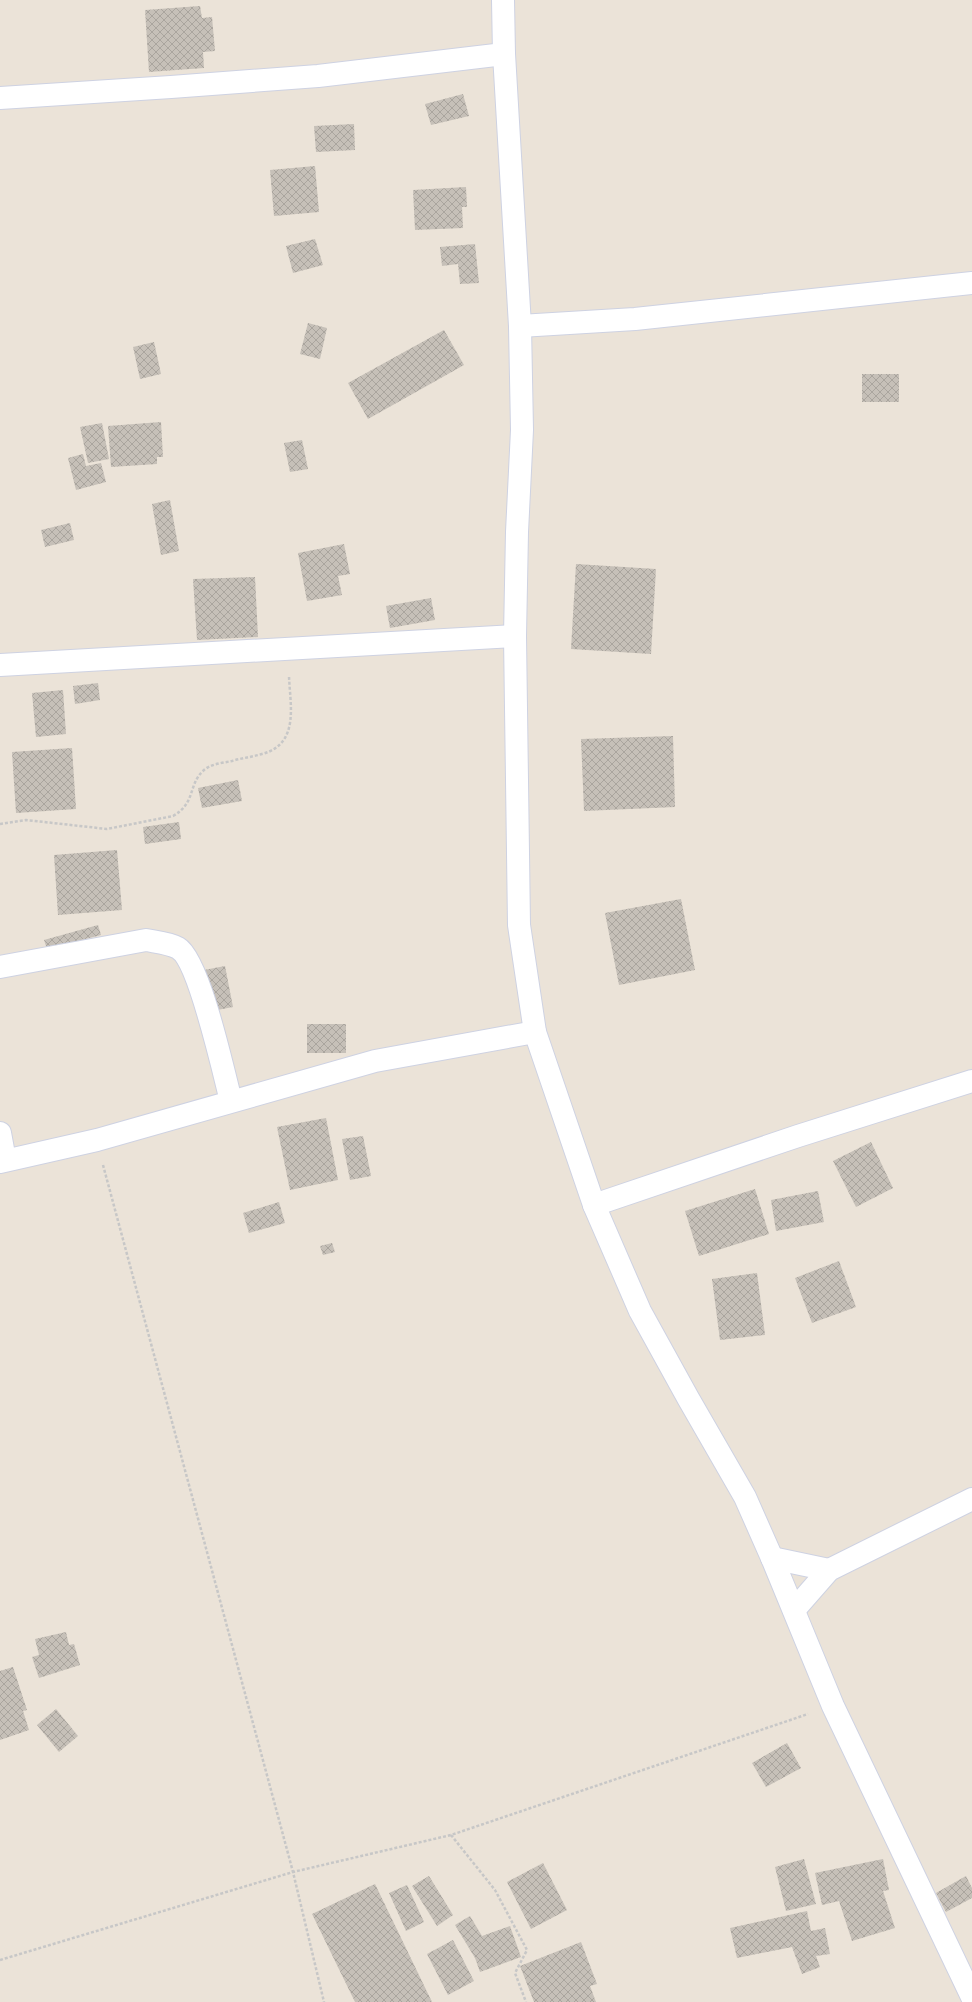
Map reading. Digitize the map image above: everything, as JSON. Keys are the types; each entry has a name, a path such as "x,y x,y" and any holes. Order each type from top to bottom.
{"street":[{"path":"503,0 504,54 520,326 522,430 517,532 515,636 519,925 535,1032 594,1205 640,1311 745,1497 794,1610 833,1706 972,1997"},
{"path":"0,98 171,88 318,76 504,54"},
{"path":"520,326 635,319 972,283"},
{"path":"0,665 515,636"},
{"path":"0,968 146,940 162,943 179,949 188,958 203,999 231,1102"},
{"path":"0,1133 2,1161 97,1140 375,1061 535,1032"},
{"path":"594,1205 798,1136 972,1081"},
{"path":"794,1610 829,1570 972,1499"},
{"path":"772,1558 829,1570"}],"path":[{"path":"0,824 26,820 106,829 173,816 182,811 188,803 203,771 212,766 263,754 274,749 283,739 290,727 292,715 289,675 290,666 299,648"},
{"path":"97,1140 293,1872 324,2002"},
{"path":"0,1960 293,1872 451,1836 833,1706"},
{"path":"451,1836 495,1890 527,1950 515,1973 526,2002"}],"building":[{"path":"200,6 202,18 212,17 215,51 203,52 204,68 149,72 145,10"},
{"path":"463,94 469,116 431,125 425,104"},
{"path":"354,124 355,150 316,152 314,126"},
{"path":"315,166 319,212 274,216 270,170"},
{"path":"466,187 467,207 462,207 463,228 415,230 413,190"},
{"path":"315,239 323,265 293,273 286,246"},
{"path":"475,244 479,283 460,284 458,264 442,266 440,247"},
{"path":"308,323 327,328 320,359 300,354"},
{"path":"444,330 464,365 368,419 348,383"},
{"path":"154,342 161,374 140,379 133,347"},
{"path":"862,374 899,374 899,402 862,402"},
{"path":"161,422 163,457 157,457 157,464 111,467 108,426"},
{"path":"102,423 109,459 88,463 80,427"},
{"path":"302,440 308,469 290,472 284,443"},
{"path":"83,454 86,466 101,463 106,482 76,490 68,458"},
{"path":"170,500 179,551 161,555 152,504"},
{"path":"70,523 74,540 45,547 41,530"},
{"path":"344,544 350,574 338,576 342,595 307,601 298,553"},
{"path":"576,564 656,569 651,654 571,649"},
{"path":"255,577 258,637 197,640 193,579"},
{"path":"431,598 435,620 390,628 386,606"},
{"path":"98,683 100,700 75,704 73,686"},
{"path":"63,690 66,734 36,737 32,693"},
{"path":"673,736 675,807 584,811 581,739"},
{"path":"72,748 76,809 16,813 12,752"},
{"path":"238,780 242,801 202,808 198,788"},
{"path":"179,822 181,839 145,844 143,827"},
{"path":"117,850 122,910 58,915 54,855"},
{"path":"681,899 695,970 619,985 605,913"},
{"path":"98,925 101,935 47,949 44,940"},
{"path":"225,966 233,1007 212,1011 204,970"},
{"path":"307,1024 346,1024 346,1053 307,1053"},
{"path":"326,1118 338,1180 290,1190 277,1127"},
{"path":"363,1136 371,1176 350,1180 342,1139"},
{"path":"871,1142 893,1188 856,1207 833,1161"},
{"path":"755,1189 769,1234 699,1256 685,1211"},
{"path":"818,1191 824,1222 776,1231 771,1200"},
{"path":"279,1202 285,1223 249,1233 243,1213"},
{"path":"332,1243 335,1252 323,1255 320,1246"},
{"path":"839,1261 856,1307 812,1323 795,1278"},
{"path":"757,1273 765,1335 720,1340 712,1279"},
{"path":"66,1632 69,1645 74,1644 80,1665 39,1678 32,1657 39,1655 35,1639"},
{"path":"13,1667 27,1710 23,1711 29,1730 0,1740 0,1671"},
{"path":"56,1709 78,1736 59,1752 37,1725"},
{"path":"787,1743 801,1768 766,1787 752,1763"},
{"path":"804,1859 816,1904 786,1911 775,1867"},
{"path":"883,1859 889,1890 883,1891 895,1928 852,1941 839,1901 822,1905 815,1873"},
{"path":"543,1863 567,1910 531,1929 507,1882"},
{"path":"429,1876 453,1915 437,1926 412,1886"},
{"path":"966,1876 972,1888 972,1898 946,1912 936,1893"},
{"path":"375,1884 432,2002 355,2002 312,1914"},
{"path":"407,1885 424,1922 406,1931 389,1893"},
{"path":"807,1911 811,1931 825,1928 830,1954 816,1956 820,1967 802,1974 792,1947 737,1958 730,1928"},
{"path":"470,1916 482,1936 510,1926 521,1957 480,1972 475,1958 455,1925"},
{"path":"453,1940 474,1981 448,1995 427,1954"},
{"path":"581,1942 597,1984 590,1986 596,2002 534,2002 520,1966"}]}
